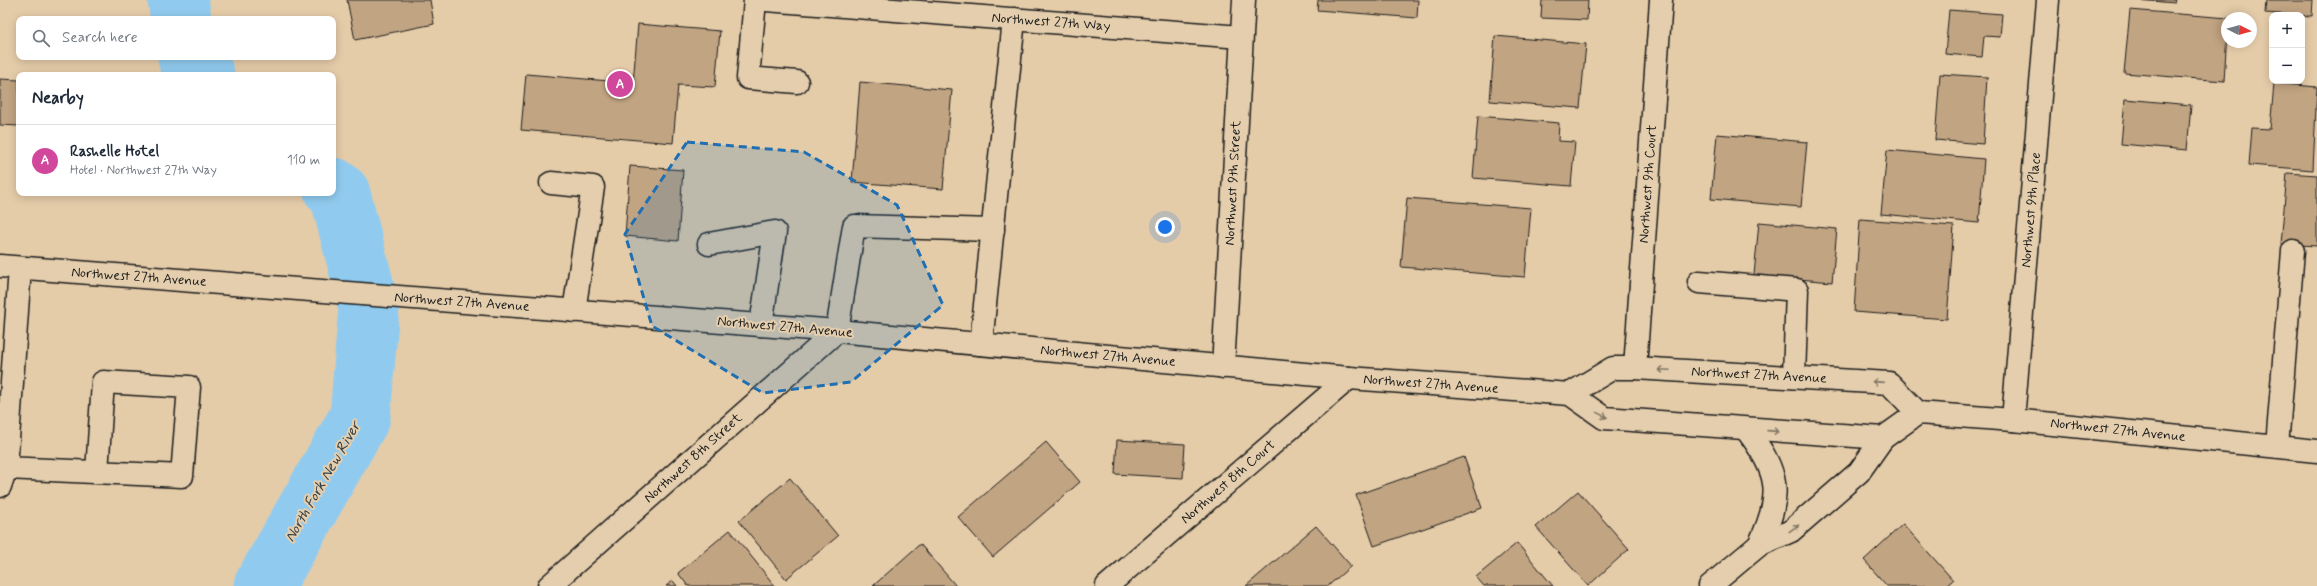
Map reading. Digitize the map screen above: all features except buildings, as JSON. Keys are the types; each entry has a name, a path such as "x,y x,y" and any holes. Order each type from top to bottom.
{"street":[{"path":"755,0 748,78 797,82"},
{"name":"Northwest 27th Way","path":"766,0 1241,37"},
{"name":"Northwest 9th Street","path":"1223,367 1244,0"},
{"name":"Northwest 9th Court","path":"1635,368 1661,0"},
{"name":"Northwest 9th Place","path":"2013,420 2048,0"},
{"path":"981,344 1014,19"},
{"path":"551,183 594,188 574,311"},
{"path":"837,331 854,226 993,230"},
{"path":"709,244 775,232 761,325"},
{"path":"2277,446 2293,251"},
{"path":"10,267 3,477 97,472 182,476 189,387 103,382 97,472"},
{"name":"Northwest 27th Avenue","path":"10,267 837,331 1348,378 1570,394 1613,368 1889,383 1918,413 2013,420 2317,451"},
{"path":"1699,282 1797,290 1794,377"},
{"name":"Northwest 8th Street","path":"549,586 837,331"},
{"name":"Northwest 8th Court","path":"1107,586 1348,378"},
{"path":"1570,394 1604,418 1884,438"},
{"path":"1710,586 1758,545 1791,531 1859,472 1884,438 1918,413"},
{"path":"1746,429 1760,446 1769,463 1774,481 1776,500 1770,522 1758,545"}],"highlighted area":[{"path":"687,142 804,152 897,205 943,305 851,382 763,393 652,326 625,234"}],"waterway":[{"name":"North Fork New River","path":"178,0 181,16"},
{"name":"North Fork New River","path":"189,60 201,72"},
{"name":"North Fork New River","path":"264,586 360,417 369,307 340,194 336,191"}],"place":[{"name":"Rashelle Hotel","path":"620,84"}]}
